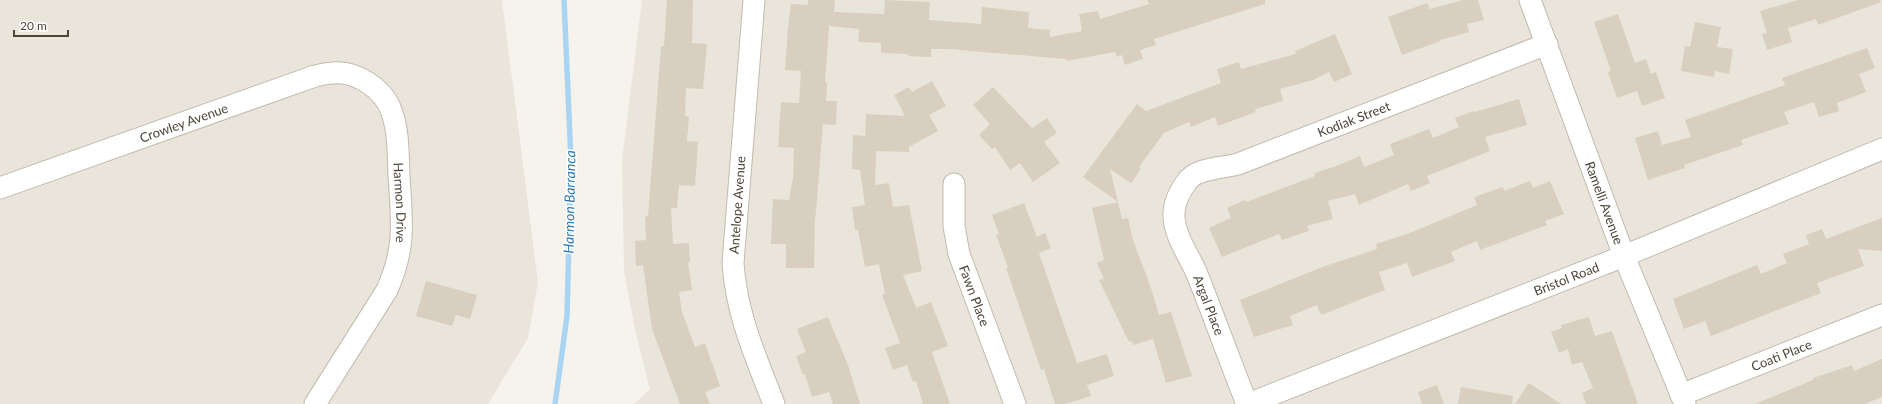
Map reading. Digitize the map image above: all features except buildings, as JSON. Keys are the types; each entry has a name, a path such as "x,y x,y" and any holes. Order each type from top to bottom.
{"street":[{"name":"Antelope Avenue","path":"754,0 733,263 734,284 746,332 774,404"},
{"name":"Ramelli Avenue","path":"1530,0 1624,256 1683,400"},
{"name":"Kodiak Street","path":"1175,206 1178,196 1184,186 1190,178 1199,174 1238,164 1546,44"},
{"name":"Crowley Avenue","path":"0,188 315,76 334,73 353,75 369,83"},
{"name":"Harmon Drive","path":"315,404 387,290 396,269 401,246 402,225 396,129 392,112 386,101 369,83"},
{"name":"Bristol Road","path":"1248,404 1624,256 1882,149"},
{"name":"Fawn Place","path":"954,184 954,226 959,254 1014,404"},
{"name":"Argal Place","path":"1175,206 1174,217 1179,237 1196,272 1248,404"},
{"name":"Coati Place","path":"1683,400 1882,315"}],"shaded area":[{"path":"0,0 502,0 538,282 528,338 488,404 0,404"},
{"path":"642,0 1882,0 1882,404 634,404 650,389 636,334 624,272 622,160"}],"waterway":[{"name":"Harmon Barranca","path":"555,404 567,316 571,161 564,0"}]}
